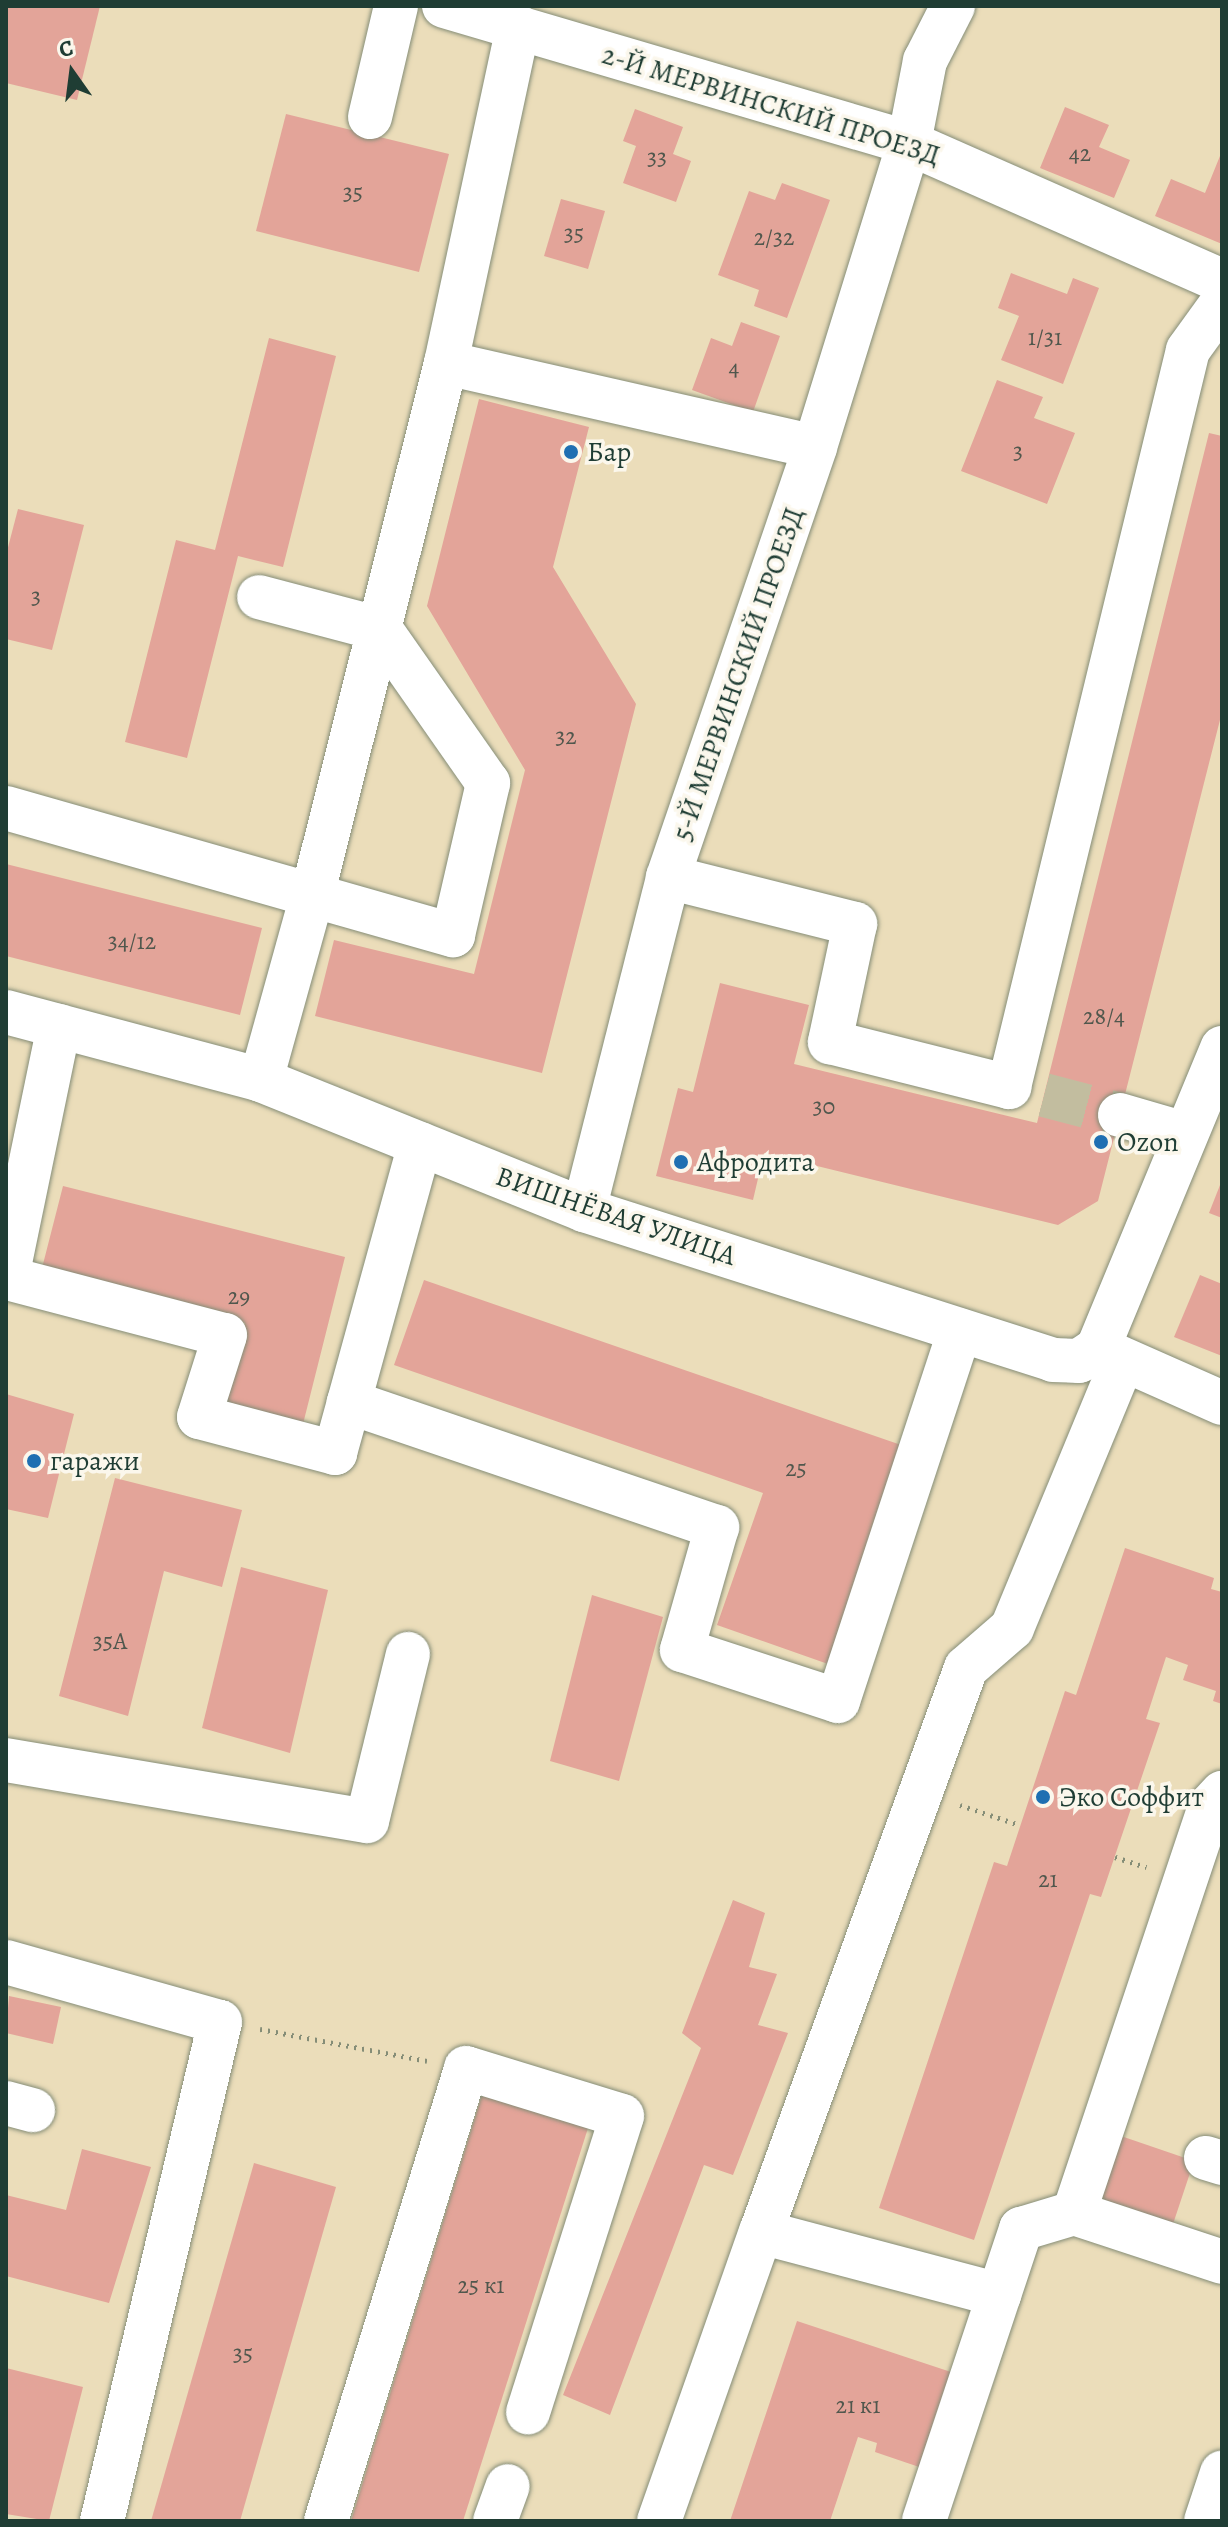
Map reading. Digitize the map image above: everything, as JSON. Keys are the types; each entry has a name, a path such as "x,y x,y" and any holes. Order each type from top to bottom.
{"street":[{"path":"370,117 396,6"},
{"name":"5-Й МЕРВИНСКИЙ ПРОЕЗД","path":"584,1210 668,877 815,447 909,143 925,61 953,6"},
{"name":"2-Й МЕРВИНСКИЙ ПРОЕЗД","path":"460,8 909,143 1222,281"},
{"path":"261,1080 312,896 446,363 518,27"},
{"path":"668,877 855,924 830,1042 1026,1091 1188,350 1222,303"},
{"path":"446,363 815,447"},
{"path":"6,808 453,935 488,783 380,629 259,597"},
{"name":"ВИШНЁВАЯ УЛИЦА","path":"6,1012 261,1080 584,1210 1053,1360 1079,1361 1111,1354"},
{"path":"59,1026 7,1278 225,1335 199,1417 335,1453 420,1144"},
{"path":"659,2521 966,1668 1012,1628 1111,1354 1185,1134 1222,1048"},
{"path":"1120,1115 1185,1134"},
{"path":"349,1402 717,1527 682,1650 838,1701 960,1331"},
{"path":"1111,1354 1222,1403"},
{"path":"6,1760 367,1821 408,1654"},
{"path":"1074,2213 1210,1806 1222,1793"},
{"path":"6,1962 220,2022 102,2521"},
{"path":"326,2521 466,2068 622,2116 528,2412"},
{"path":"924,2521 1021,2229 1074,2213 1222,2262"},
{"path":"761,2232 999,2295"},
{"path":"1206,2521 1222,2473"}],"path":[{"path":"920,1792 1020,1825"},
{"path":"220,2022 466,2068"}],"building":[{"path":"6,6 100,6 77,100 6,83"},
{"path":"1065,107 1109,125 1099,147 1130,160 1114,198 1040,168"},
{"path":"635,109 683,127 673,154 691,161 676,202 623,183 636,146 623,141"},
{"path":"286,114 449,154 419,272 256,231"},
{"path":"1222,151 1222,244 1155,216 1171,179 1205,193"},
{"path":"782,183 830,200 787,318 754,306 759,290 718,275 749,191 775,200"},
{"path":"561,199 605,211 588,269 544,256"},
{"path":"1011,273 1067,294 1073,278 1099,288 1063,384 1001,360 1019,316 998,308"},
{"path":"741,322 780,336 753,412 692,390 711,338 732,346"},
{"path":"269,338 336,356 283,567 238,556 187,758 125,742 176,540 215,550"},
{"path":"997,380 1043,397 1034,418 1075,433 1047,504 961,471"},
{"path":"479,399 589,427 553,567 636,704 542,1073 315,1016 334,940 474,974 525,770 427,606"},
{"path":"1209,433 1222,436 1222,712 1098,1201 1058,1225 764,1153 753,1200 656,1176 678,1088 693,1092 720,983 809,1005 794,1064 1037,1123"},
{"path":"18,509 84,525 52,650 6,639 6,555"},
{"path":"6,864 262,928 240,1015 6,956"},
{"path":"1222,1180 1222,1218 1209,1213"},
{"path":"63,1186 345,1257 303,1424 224,1404 245,1323 41,1272"},
{"path":"1200,1275 1222,1284 1222,1356 1174,1337"},
{"path":"424,1280 904,1446 828,1664 717,1625 763,1493 394,1365"},
{"name":"гаражи","path":"6,1394 74,1414 48,1518 6,1509"},
{"path":"115,1478 242,1510 222,1587 164,1571 128,1716 59,1696"},
{"path":"1125,1548 1214,1578 1211,1589 1222,1592 1222,1704 1213,1701 1216,1691 1183,1680 1188,1665 1166,1657 1146,1719 1160,1723 1101,1897 1090,1894 974,2240 879,2208 994,1862 1007,1866 1065,1691 1076,1695"},
{"path":"241,1567 328,1590 290,1753 202,1728"},
{"path":"592,1595 663,1617 619,1781 550,1761"},
{"path":"733,1900 765,1913 749,1967 777,1974 758,2025 788,2033 733,2175 704,2165 610,2415 563,2395 701,2048 682,2033"},
{"path":"9,1996 61,2007 53,2044 6,2033"},
{"path":"482,2095 588,2128 463,2521 351,2521"},
{"path":"1118,2135 1194,2161 1173,2224 1098,2198"},
{"path":"82,2149 151,2167 109,2303 6,2276 6,2195 66,2210"},
{"path":"254,2163 336,2187 240,2521 151,2521"},
{"path":"797,2321 957,2374 925,2469 875,2452 877,2443 858,2437 830,2521 730,2521"},
{"path":"6,2368 83,2387 49,2521 6,2514"}],"tunnel":[{"path":"1044,1095 1120,1115"}],"place":[{"name":"Бар","path":"571,452"},
{"name":"Ozon","path":"1101,1142"},
{"name":"Афродита","path":"681,1162"},
{"name":"гаражи","path":"34,1461"},
{"name":"Эко Соффит","path":"1043,1797"}]}
